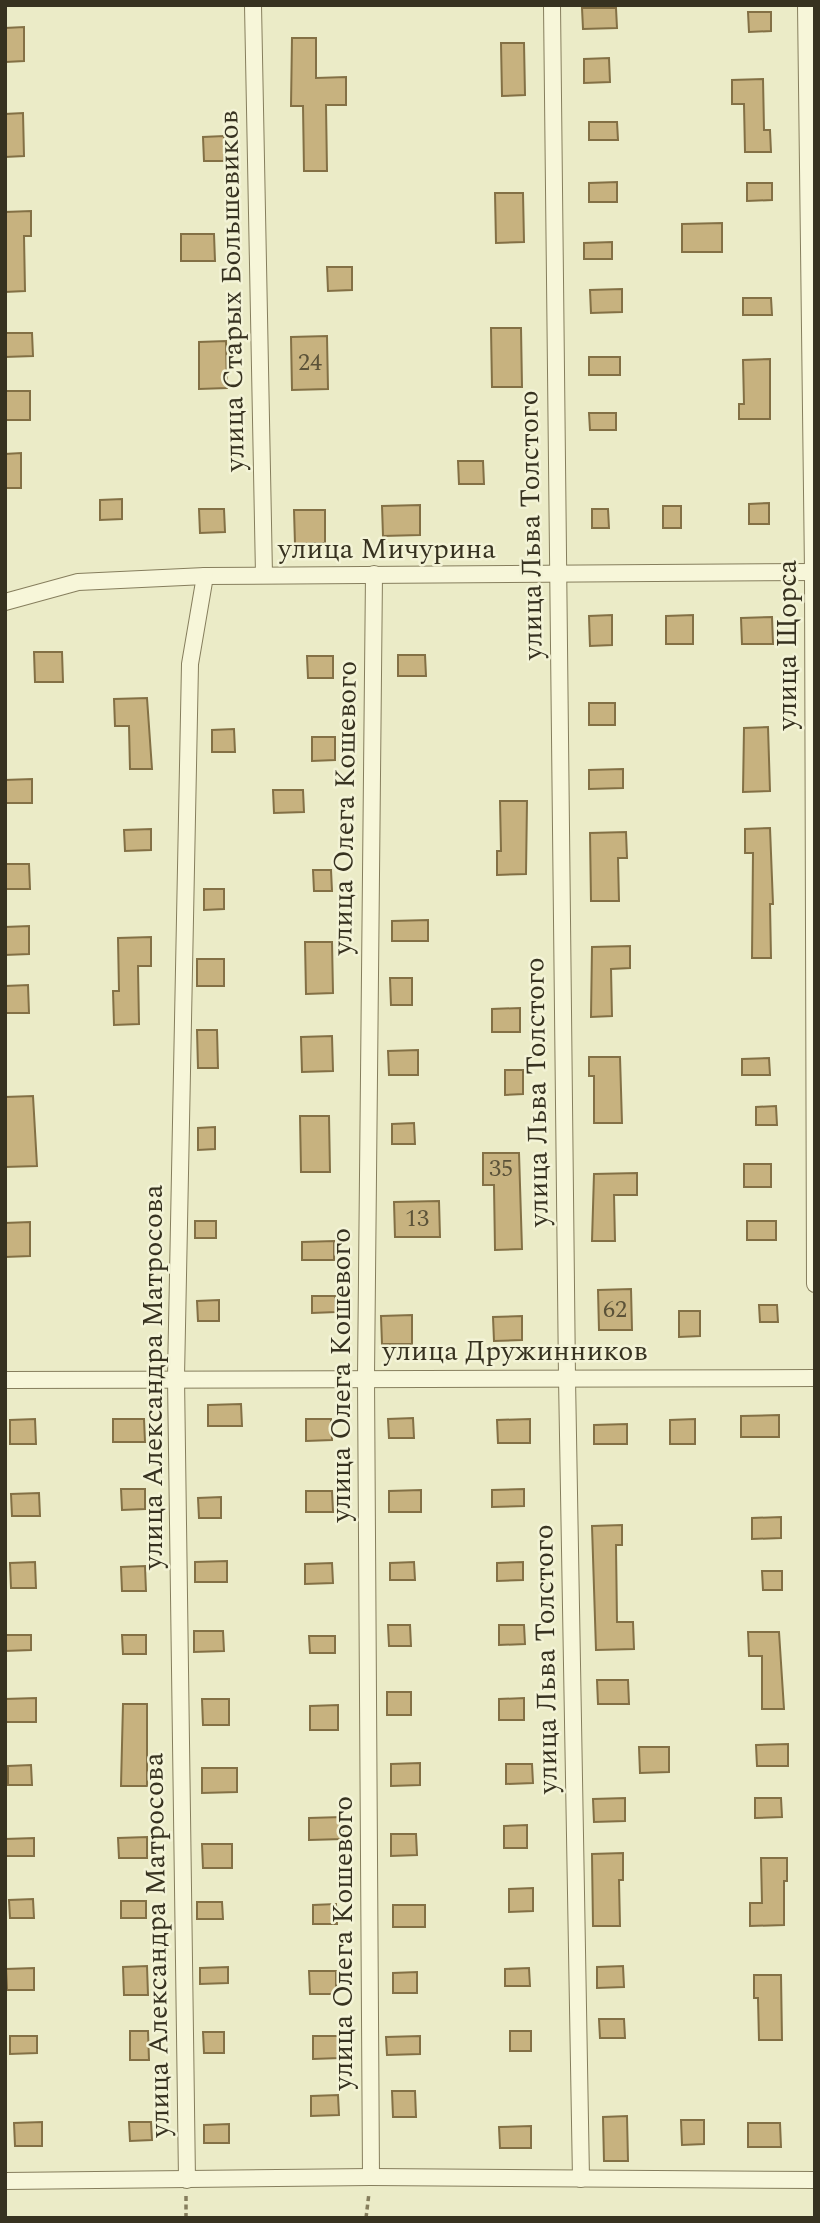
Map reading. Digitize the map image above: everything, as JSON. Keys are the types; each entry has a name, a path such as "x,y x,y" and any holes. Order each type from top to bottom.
{"street":[{"name":"улица Старых Большевиков","path":"253,5 264,575"},
{"name":"улица Льва Толстого","path":"552,5 567,1378 581,2179"},
{"name":"улица Щорса","path":"806,5 814,572 815,1284"},
{"name":"улица Мичурина","path":"5,603 78,582 205,576 814,572"},
{"name":"улица Олега Кошевого","path":"371,2177 366,1377 373,574"},
{"name":"улица Александра Матросова","path":"187,2180 176,1377 190,664 205,576"},
{"name":"улица Дружинников","path":"5,1380 176,1377 815,1378"},
{"path":"5,2181 371,2177 815,2180"}],"path":[{"path":"366,2218 371,2177"}],"building":[{"path":"582,8 616,8 617,28 583,29"},
{"path":"748,12 771,12 771,31 749,32"},
{"path":"24,27 24,61 6,62 5,28"},
{"path":"292,38 316,38 316,78 346,77 346,105 326,105 327,171 304,171 303,106 291,106"},
{"path":"501,43 524,43 525,95 502,96"},
{"path":"609,58 610,82 584,83 584,59"},
{"path":"763,79 764,130 770,130 771,152 745,152 744,104 732,104 732,80"},
{"path":"23,113 24,156 5,157 5,114"},
{"path":"589,122 617,122 618,140 589,140"},
{"path":"224,136 224,161 204,161 203,137"},
{"path":"617,182 617,202 589,202 589,183"},
{"path":"747,183 772,183 772,200 747,201"},
{"path":"495,193 523,193 524,242 496,243"},
{"path":"31,211 31,236 24,236 25,291 5,292 5,212"},
{"path":"722,223 722,252 682,252 682,224"},
{"path":"181,234 214,234 215,261 181,261"},
{"path":"612,242 612,259 584,259 584,243"},
{"path":"327,267 352,267 352,290 328,291"},
{"path":"622,289 622,312 591,313 590,290"},
{"path":"743,298 771,298 772,315 743,315"},
{"path":"491,328 521,328 522,387 492,387"},
{"path":"5,333 32,333 33,356 5,357"},
{"path":"327,336 328,389 292,390 291,337"},
{"path":"226,341 227,388 199,389 199,342"},
{"path":"589,357 620,357 620,375 589,375"},
{"path":"770,359 770,419 739,419 739,404 744,404 743,360"},
{"path":"6,391 30,391 30,420 6,420"},
{"path":"589,413 616,413 616,430 590,430"},
{"path":"21,453 21,488 5,488 5,454"},
{"path":"458,461 483,461 484,484 459,484"},
{"path":"122,499 122,519 100,520 100,500"},
{"path":"769,503 769,524 749,524 749,504"},
{"path":"420,505 420,535 383,536 382,506"},
{"path":"663,506 681,506 681,528 663,528"},
{"path":"199,509 224,509 225,532 200,533"},
{"path":"592,509 608,509 609,528 592,528"},
{"path":"294,510 325,510 325,543 295,544"},
{"path":"612,615 612,645 590,646 589,616"},
{"path":"693,615 693,644 666,644 666,616"},
{"path":"772,617 773,644 742,644 741,618"},
{"path":"34,652 62,652 63,682 35,682"},
{"path":"398,655 425,655 426,676 398,676"},
{"path":"307,656 333,656 333,678 308,678"},
{"path":"147,698 152,769 130,769 129,726 115,726 114,699"},
{"path":"589,703 615,703 615,725 589,725"},
{"path":"768,727 770,791 743,792 744,728"},
{"path":"234,729 235,752 212,752 212,730"},
{"path":"312,737 335,737 335,760 312,761"},
{"path":"623,769 623,788 589,789 589,770"},
{"path":"32,779 32,803 5,803 5,780"},
{"path":"273,790 303,790 304,812 274,813"},
{"path":"500,801 527,801 526,874 497,875 497,851 501,851"},
{"path":"770,828 773,904 770,904 771,958 752,958 753,853 745,853 745,829"},
{"path":"151,829 151,850 125,851 124,830"},
{"path":"626,832 627,858 618,858 619,901 591,901 590,833"},
{"path":"5,864 29,864 30,889 5,889"},
{"path":"313,870 331,870 332,891 314,891"},
{"path":"204,889 224,889 224,909 204,910"},
{"path":"428,920 428,941 392,941 392,921"},
{"path":"29,926 29,954 5,955 5,927"},
{"path":"151,937 151,966 138,966 139,1024 114,1025 113,991 119,991 118,938"},
{"path":"305,942 332,942 333,993 306,994"},
{"path":"630,946 630,968 611,969 612,1016 591,1017 592,947"},
{"path":"197,959 224,959 224,986 197,986"},
{"path":"390,978 412,978 412,1005 391,1005"},
{"path":"28,985 29,1013 5,1013 5,986"},
{"path":"520,1008 520,1032 492,1032 492,1009"},
{"path":"197,1030 217,1030 218,1068 198,1068"},
{"path":"332,1036 333,1071 302,1072 301,1037"},
{"path":"418,1050 418,1075 389,1075 388,1051"},
{"path":"589,1057 620,1057 622,1123 594,1123 594,1076 589,1076"},
{"path":"769,1058 770,1075 742,1075 742,1059"},
{"path":"505,1070 523,1070 523,1094 505,1095"},
{"path":"33,1096 37,1166 5,1167 5,1097"},
{"path":"776,1106 777,1125 756,1125 756,1107"},
{"path":"300,1116 329,1116 330,1172 301,1172"},
{"path":"414,1123 415,1144 392,1144 392,1124"},
{"path":"215,1127 215,1149 198,1150 198,1128"},
{"path":"483,1153 519,1153 522,1249 495,1250 494,1185 483,1185"},
{"path":"744,1164 771,1164 771,1187 744,1187"},
{"path":"637,1173 637,1195 614,1195 615,1241 592,1241 594,1174"},
{"path":"439,1201 440,1237 395,1237 394,1202"},
{"path":"195,1221 216,1221 216,1238 195,1238"},
{"path":"747,1221 776,1221 776,1240 747,1240"},
{"path":"30,1222 30,1256 5,1257 5,1223"},
{"path":"334,1241 334,1260 302,1260 302,1242"},
{"path":"631,1289 632,1330 599,1330 598,1290"},
{"path":"312,1296 335,1296 336,1312 312,1313"},
{"path":"219,1300 219,1321 198,1321 197,1301"},
{"path":"759,1305 777,1305 778,1322 760,1322"},
{"path":"679,1311 700,1311 700,1336 679,1337"},
{"path":"412,1315 412,1344 382,1344 381,1316"},
{"path":"522,1316 522,1340 494,1341 493,1317"},
{"path":"241,1404 242,1426 208,1426 208,1405"},
{"path":"779,1415 779,1437 741,1437 741,1416"},
{"path":"413,1418 414,1438 389,1438 388,1419"},
{"path":"35,1419 36,1444 10,1444 10,1420"},
{"path":"113,1419 144,1419 145,1442 113,1442"},
{"path":"306,1419 331,1419 332,1440 306,1441"},
{"path":"530,1419 530,1443 498,1443 497,1420"},
{"path":"695,1419 695,1444 670,1444 670,1420"},
{"path":"627,1424 627,1444 594,1444 594,1425"},
{"path":"121,1489 145,1489 145,1509 122,1510"},
{"path":"524,1489 524,1506 492,1507 492,1490"},
{"path":"421,1490 421,1512 389,1512 389,1491"},
{"path":"306,1491 332,1491 333,1512 306,1512"},
{"path":"39,1493 40,1516 12,1516 11,1494"},
{"path":"221,1497 221,1518 199,1518 198,1498"},
{"path":"781,1517 781,1538 752,1539 752,1518"},
{"path":"622,1525 622,1545 616,1545 617,1622 633,1622 634,1649 596,1650 592,1526"},
{"path":"227,1561 227,1582 195,1582 195,1562"},
{"path":"35,1562 36,1588 11,1588 10,1563"},
{"path":"414,1562 415,1580 390,1580 390,1563"},
{"path":"523,1562 523,1580 497,1581 497,1563"},
{"path":"332,1563 333,1583 305,1584 305,1564"},
{"path":"145,1566 146,1591 122,1591 121,1567"},
{"path":"762,1571 782,1571 782,1590 763,1590"},
{"path":"388,1625 410,1625 411,1646 389,1646"},
{"path":"499,1625 524,1625 525,1644 499,1645"},
{"path":"194,1631 223,1631 224,1651 194,1652"},
{"path":"748,1632 779,1632 784,1709 762,1709 762,1656 749,1656"},
{"path":"5,1635 31,1635 31,1650 5,1651"},
{"path":"122,1635 146,1635 146,1654 123,1654"},
{"path":"309,1636 335,1636 335,1653 310,1653"},
{"path":"597,1680 628,1680 629,1704 598,1704"},
{"path":"387,1692 411,1692 411,1715 387,1715"},
{"path":"36,1698 36,1722 5,1722 5,1699"},
{"path":"524,1698 524,1720 499,1720 499,1699"},
{"path":"202,1699 229,1699 229,1725 203,1725"},
{"path":"123,1704 147,1704 147,1786 121,1786"},
{"path":"338,1705 338,1730 310,1730 310,1706"},
{"path":"788,1744 788,1766 757,1766 756,1745"},
{"path":"639,1747 669,1747 669,1772 640,1773"},
{"path":"420,1763 420,1785 391,1786 391,1764"},
{"path":"506,1764 532,1764 533,1783 506,1784"},
{"path":"31,1765 32,1785 8,1785 8,1766"},
{"path":"202,1768 237,1768 237,1792 202,1793"},
{"path":"625,1798 625,1821 594,1822 593,1799"},
{"path":"755,1798 781,1798 782,1817 755,1818"},
{"path":"342,1817 343,1839 309,1840 309,1818"},
{"path":"527,1825 527,1848 504,1848 504,1826"},
{"path":"391,1834 416,1834 417,1855 391,1856"},
{"path":"147,1837 147,1858 119,1858 118,1838"},
{"path":"34,1838 34,1856 5,1856 5,1839"},
{"path":"202,1844 232,1844 232,1868 203,1868"},
{"path":"623,1853 623,1880 619,1880 620,1926 593,1926 592,1854"},
{"path":"761,1858 787,1858 784,1925 750,1926 750,1903 762,1903"},
{"path":"533,1888 533,1911 509,1912 509,1889"},
{"path":"33,1899 34,1918 10,1918 9,1900"},
{"path":"121,1901 146,1901 146,1918 121,1918"},
{"path":"197,1902 222,1902 223,1919 197,1919"},
{"path":"336,1904 337,1924 313,1924 313,1905"},
{"path":"393,1905 425,1905 425,1927 393,1927"},
{"path":"147,1966 148,1995 124,1995 123,1967"},
{"path":"623,1966 624,1987 597,1988 597,1967"},
{"path":"228,1967 228,1983 200,1984 200,1968"},
{"path":"34,1968 34,1990 7,1990 6,1969"},
{"path":"529,1968 530,1986 505,1986 505,1969"},
{"path":"309,1971 336,1971 336,1994 310,1994"},
{"path":"417,1972 417,1993 393,1993 393,1973"},
{"path":"754,1975 781,1975 782,2040 759,2040 758,1998 754,1998"},
{"path":"599,2019 624,2019 625,2038 600,2038"},
{"path":"130,2031 148,2031 149,2060 130,2060"},
{"path":"510,2031 531,2031 531,2051 510,2051"},
{"path":"203,2032 224,2032 224,2053 204,2053"},
{"path":"10,2036 37,2036 37,2053 10,2054"},
{"path":"313,2036 340,2036 340,2058 313,2059"},
{"path":"420,2036 420,2054 387,2055 386,2037"},
{"path":"392,2091 415,2091 416,2117 393,2117"},
{"path":"338,2095 339,2115 311,2116 311,2096"},
{"path":"627,2116 628,2161 604,2161 603,2117"},
{"path":"681,2120 704,2120 704,2144 682,2145"},
{"path":"42,2122 42,2146 15,2146 14,2123"},
{"path":"129,2122 151,2122 152,2140 130,2141"},
{"path":"748,2123 780,2123 781,2147 748,2147"},
{"path":"229,2124 229,2143 204,2143 204,2125"},
{"path":"531,2126 531,2148 500,2148 499,2127"}]}
